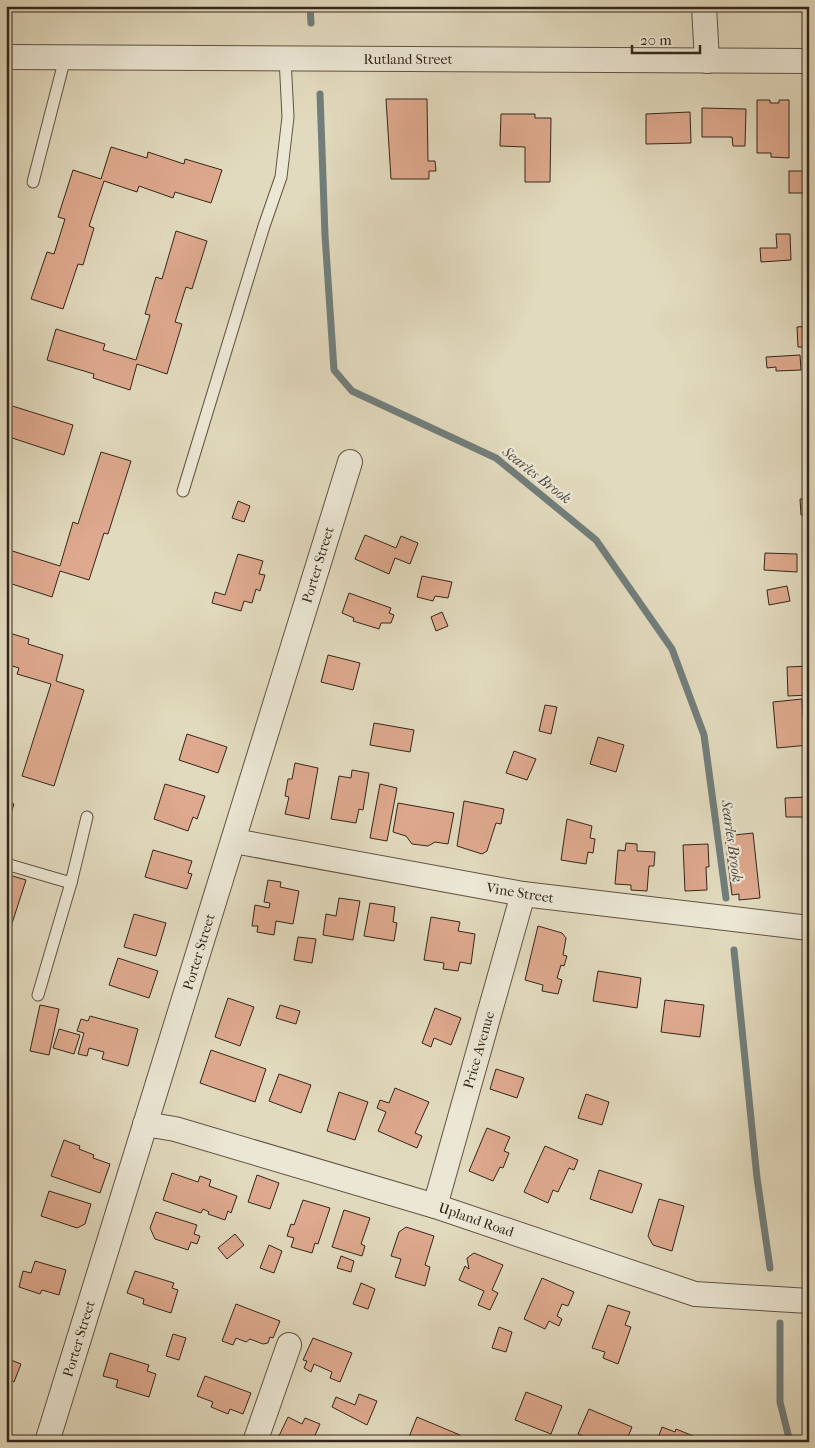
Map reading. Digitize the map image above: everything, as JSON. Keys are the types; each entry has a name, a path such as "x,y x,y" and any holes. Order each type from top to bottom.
{"street":[{"path":"704,6 707,61"},
{"name":"Rutland Street","path":"6,57 809,61"},
{"name":"Porter Street","path":"47,1442 350,462"},
{"name":"Vine Street","path":"234,840 523,894 809,928"},
{"name":"Price Avenue","path":"435,1206 523,894"},
{"name":"Upland Road","path":"145,1124 175,1129 435,1206 695,1294 809,1301"},
{"path":"255,1442 289,1345"}],"lane":[{"path":"33,182 64,58"},
{"path":"183,491 264,226 281,177 288,117 285,58"},
{"path":"38,995 71,883 87,817"},
{"path":"6,864 71,883"}],"building":[{"path":"803,6 809,6 809,11 804,12"},
{"path":"386,99 427,99 428,161 435,161 436,171 429,171 429,179 391,179"},
{"path":"757,100 770,100 770,103 779,103 779,100 789,100 789,158 771,157 771,153 757,153"},
{"path":"702,108 746,109 745,146 733,146 732,137 702,137"},
{"path":"690,112 691,143 646,144 646,114"},
{"path":"501,114 535,114 535,118 551,118 550,182 525,182 525,147 500,146"},
{"path":"111,147 147,158 148,152 184,164 185,159 222,170 211,203 175,192 173,198 139,186 137,192 104,181 89,226 94,228 83,265 78,264 63,309 31,299 47,252 54,254 65,219 58,217 73,170 101,179"},
{"path":"789,171 809,171 809,193 789,193"},
{"path":"6,206 12,208 6,225"},
{"path":"806,215 809,215 809,250 807,250"},
{"path":"176,231 207,241 192,289 186,287 175,322 182,324 167,374 137,364 130,390 93,378 94,374 47,360 56,329 105,344 103,350 136,360 150,315 145,314 156,277 162,279"},
{"path":"776,234 790,234 791,260 761,262 760,248 777,248"},
{"path":"809,326 809,347 798,347 797,327"},
{"path":"800,355 801,370 776,371 776,367 767,368 766,357"},
{"path":"6,404 73,425 64,455 6,436"},
{"path":"101,452 131,461 108,534 104,533 89,580 60,571 52,597 6,582 6,549 60,566 73,522 78,524"},
{"path":"800,499 809,499 809,515 801,515"},
{"path":"238,501 250,506 244,522 232,518"},
{"path":"365,535 396,548 401,536 418,543 410,564 395,558 389,574 355,559"},
{"path":"765,553 797,554 797,572 764,570"},
{"path":"238,554 263,561 259,574 265,575 260,591 256,589 252,603 244,601 241,611 212,603 215,592 225,595"},
{"path":"422,576 452,582 448,598 435,596 433,601 417,597"},
{"path":"787,586 790,601 769,605 767,590"},
{"path":"349,593 391,608 389,613 394,615 391,623 381,623 379,629 353,621 354,618 342,613"},
{"path":"442,612 448,626 436,631 431,617"},
{"path":"6,632 29,639 28,644 63,655 56,681 84,690 54,786 22,776 51,684 17,674 19,668 6,664"},
{"path":"328,655 360,663 353,690 321,682"},
{"path":"809,666 809,695 788,696 787,667"},
{"path":"802,699 804,729 808,729 809,745 777,748 773,702"},
{"path":"545,705 557,707 551,734 539,731"},
{"path":"374,723 414,730 410,752 370,745"},
{"path":"187,734 227,747 218,773 179,760"},
{"path":"598,737 624,745 616,772 590,764"},
{"path":"514,751 536,759 527,780 506,773"},
{"path":"295,763 318,768 309,819 285,814 289,797 285,796 288,779 292,779"},
{"path":"352,770 369,773 363,810 359,809 356,823 331,819 339,776 351,778"},
{"path":"165,784 205,796 197,819 193,817 188,831 154,819"},
{"path":"380,784 397,788 387,841 370,838"},
{"path":"806,797 807,817 786,817 785,798"},
{"path":"464,801 504,809 501,824 496,823 487,851 482,854 457,846"},
{"path":"6,802 14,804 6,829"},
{"path":"398,803 454,813 448,844 435,842 428,846 412,844 406,836 393,832"},
{"path":"567,819 592,826 590,838 595,839 593,853 588,852 586,864 561,860"},
{"path":"753,833 760,898 739,900 739,894 732,895 725,836"},
{"path":"626,843 637,844 637,851 655,852 654,866 649,866 647,891 631,890 631,885 615,884 618,850 625,851"},
{"path":"708,844 707,890 685,891 683,845"},
{"path":"153,850 192,861 188,873 192,874 187,889 145,877"},
{"path":"6,874 26,880 6,942"},
{"path":"268,880 281,882 280,887 299,891 293,924 276,921 274,935 257,932 258,926 252,926 255,905 269,908 270,903 264,902"},
{"path":"339,898 360,901 353,940 323,935 326,914 336,916"},
{"path":"370,903 395,907 393,922 397,923 394,941 364,936"},
{"path":"134,914 166,923 156,956 124,947"},
{"path":"431,917 460,922 458,931 475,934 471,964 460,962 458,971 443,969 444,963 424,960"},
{"path":"538,926 562,933 566,938 563,955 567,956 564,966 561,965 557,978 562,980 558,994 542,991 543,985 525,980"},
{"path":"298,937 316,939 312,963 294,960"},
{"path":"118,958 158,971 149,998 109,985"},
{"path":"598,971 641,978 637,1008 593,1001"},
{"path":"228,998 254,1007 240,1046 215,1037"},
{"path":"665,1000 704,1005 700,1037 661,1032"},
{"path":"40,1005 59,1009 49,1055 30,1051"},
{"path":"280,1005 300,1011 296,1024 276,1018"},
{"path":"435,1008 461,1018 451,1045 434,1038 431,1047 422,1043"},
{"path":"90,1016 138,1029 128,1066 102,1059 104,1052 89,1048 87,1056 78,1054 84,1033 77,1031 81,1019 88,1021"},
{"path":"59,1029 80,1035 74,1054 53,1048"},
{"path":"211,1050 266,1069 255,1102 200,1083"},
{"path":"496,1069 524,1078 517,1098 490,1089"},
{"path":"279,1074 311,1085 301,1113 269,1101"},
{"path":"395,1088 429,1102 415,1133 422,1136 417,1148 378,1131 386,1112 377,1108 380,1100 389,1103"},
{"path":"339,1092 368,1102 355,1140 327,1131"},
{"path":"586,1094 609,1102 602,1125 578,1118"},
{"path":"487,1128 510,1137 504,1151 509,1153 503,1168 500,1167 493,1181 469,1171"},
{"path":"64,1140 80,1146 79,1149 94,1155 93,1158 110,1164 100,1193 51,1176"},
{"path":"545,1146 578,1160 574,1170 569,1168 558,1192 553,1190 548,1203 524,1192"},
{"path":"599,1170 642,1184 632,1213 590,1199"},
{"path":"172,1173 198,1182 200,1176 211,1180 209,1186 237,1196 231,1213 228,1211 225,1220 208,1214 209,1212 203,1209 201,1213 163,1200"},
{"path":"257,1175 279,1183 270,1209 248,1202"},
{"path":"49,1191 91,1204 85,1224 77,1228 41,1216"},
{"path":"659,1199 684,1206 672,1251 653,1245 648,1236"},
{"path":"303,1200 330,1208 318,1244 315,1243 312,1253 291,1247 294,1238 287,1236 291,1224 294,1225"},
{"path":"344,1210 370,1218 361,1244 365,1246 362,1256 332,1247"},
{"path":"156,1212 197,1225 194,1234 200,1236 197,1244 191,1242 188,1250 155,1239 150,1228"},
{"path":"406,1227 434,1236 425,1265 430,1267 425,1286 395,1277 401,1259 391,1256 399,1232"},
{"path":"235,1234 244,1245 227,1259 218,1248"},
{"path":"269,1245 282,1251 274,1273 260,1268"},
{"path":"474,1253 503,1265 492,1290 498,1293 490,1310 478,1305 484,1291 459,1280 465,1266 469,1269 467,1258"},
{"path":"341,1256 354,1261 351,1272 337,1268"},
{"path":"35,1261 66,1270 59,1295 42,1290 40,1294 19,1287 23,1271 31,1273"},
{"path":"135,1271 174,1283 172,1288 178,1290 171,1313 143,1304 144,1299 127,1293"},
{"path":"542,1278 574,1292 568,1306 562,1304 557,1316 562,1319 559,1326 549,1321 545,1329 524,1319"},
{"path":"361,1283 375,1289 368,1309 353,1304"},
{"path":"236,1304 280,1321 273,1338 270,1337 268,1343 263,1344 250,1339 246,1342 236,1338 233,1345 222,1341"},
{"path":"608,1305 630,1312 625,1325 631,1327 618,1364 603,1358 605,1352 592,1348"},
{"path":"499,1327 512,1332 506,1352 492,1348"},
{"path":"173,1334 186,1338 179,1360 166,1356"},
{"path":"313,1338 352,1353 340,1382 330,1378 332,1372 314,1364 311,1372 304,1368 307,1361 303,1360"},
{"path":"110,1353 149,1365 147,1371 156,1374 149,1397 116,1387 118,1380 103,1376"},
{"path":"6,1358 21,1364 14,1382 6,1379"},
{"path":"205,1376 251,1393 243,1414 230,1409 228,1414 211,1407 213,1402 197,1396"},
{"path":"526,1392 562,1406 551,1434 515,1420"},
{"path":"359,1394 377,1401 367,1425 332,1407 336,1397 355,1405"},
{"path":"589,1409 632,1427 626,1442 595,1442 578,1434"},
{"path":"288,1417 302,1424 305,1418 320,1424 312,1442 286,1442 278,1438"},
{"path":"417,1417 460,1435 457,1442 407,1442"},
{"path":"662,1427 675,1432 676,1429 708,1442 659,1442 657,1441"}],"waterway":[{"name":"Searles Brook","path":"310,6 311,23"},
{"name":"Searles Brook","path":"320,94 325,235 334,370 352,391 496,458 596,540 672,649 704,735 726,898"},
{"name":"Searles Brook","path":"734,950 757,1178 770,1268"},
{"name":"Searles Brook","path":"780,1323 780,1402 790,1442"}]}
